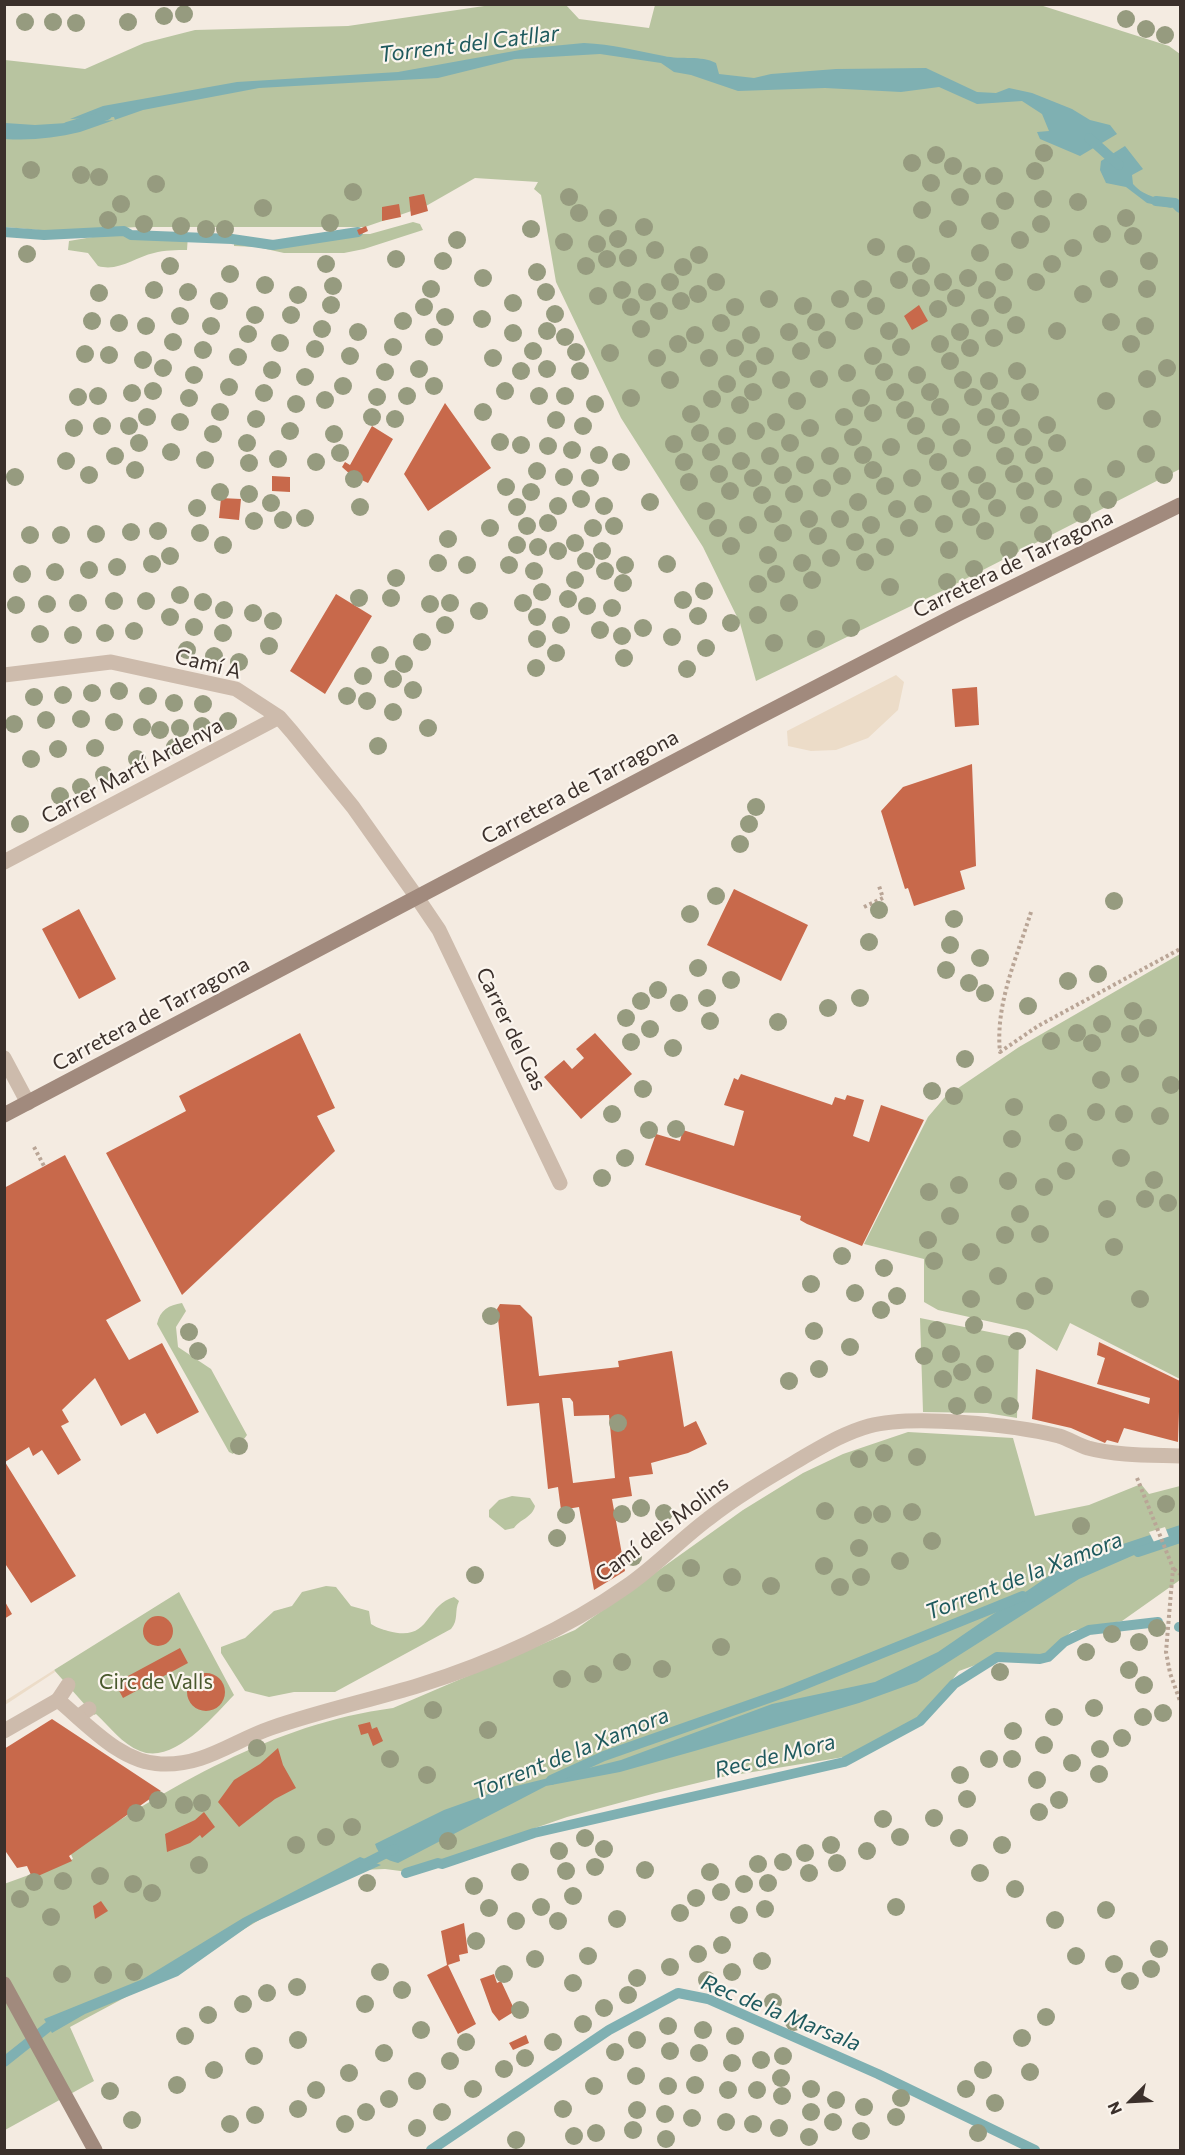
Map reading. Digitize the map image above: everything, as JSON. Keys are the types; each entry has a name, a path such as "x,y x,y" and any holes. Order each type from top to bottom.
{"main road":[{"name":"Carretera de Tarragona","path":"4,1115 958,614 1180,505"},
{"path":"4,1984 94,2151"}],"street":[{"name":"Camí A","path":"4,675 111,662 236,689 279,717 353,807 416,897"},
{"name":"Carrer Martí Ardenya","path":"4,862 279,717"},
{"name":"Carrer del Gas","path":"416,897 439,930 560,1183"},
{"path":"4,1059 28,1103"},
{"name":"Camí dels Molins","path":"58,1700 84,1713 117,1748 139,1761 178,1764 212,1756 259,1732 323,1710 440,1678 495,1657 627,1586 710,1517 745,1493 845,1434 870,1426 920,1421 999,1427 1061,1436 1087,1448 1130,1454 1180,1456"},
{"path":"4,1731 58,1700 68,1686"}],"path":[{"path":"864,908 883,898 879,886"},
{"path":"1031,912 1000,1012 998,1030 1000,1052 1038,1026 1180,949"},
{"path":"34,1147 44,1166"},
{"path":"1149,1510 1173,1568 1180,1574"},
{"path":"1173,1568 1166,1652 1180,1701"}],"green space":[{"path":"491,5 566,5 579,19 649,28 655,5 1040,5 1169,46 1180,54 1180,469 940,592 756,681 740,623 703,547 621,418 556,282 541,195 534,189 538,182 475,178 426,206 365,227 137,227 61,232 5,227 5,60 85,69 144,43 195,30 348,26"},
{"path":"413,222 420,224 423,230 344,253 284,253 257,247 234,246 234,238 269,244 313,234 370,234"},
{"path":"128,231 188,235 187,250 158,252 120,266 106,267 98,266 88,253 68,250 69,241"},
{"path":"1180,954 1180,1379 1070,1323 1057,1351 1027,1330 938,1310 924,1302 924,1259 864,1244 928,1117 945,1097 1019,1047"},
{"path":"182,1303 186,1311 176,1327 178,1347 211,1369 247,1435 233,1454 229,1452 157,1324 160,1315 166,1309"},
{"path":"920,1318 1019,1338 1017,1418 987,1413 923,1412"},
{"path":"908,1432 1013,1438 1035,1516 1089,1505 1141,1484 1149,1494 1180,1486 1180,1580 1122,1621 1072,1631 1042,1659 1003,1655 959,1671 928,1711 892,1734 844,1757 722,1777 656,1793 567,1817 408,1872 385,1869 361,1870 303,1894 167,1975 70,2027 94,2081 5,2130 4,1884 73,1859 70,1852 146,1804 184,1782 264,1743 348,1716 393,1708 575,1630 743,1510 803,1473 843,1454"},
{"path":"512,1496 530,1498 535,1506 531,1513 514,1528 505,1530 489,1517 489,1510 499,1500"},
{"path":"326,1586 336,1587 351,1606 369,1611 371,1624 388,1631 402,1633 420,1628 437,1608 454,1597 459,1601 455,1622 451,1629 335,1692 294,1692 269,1697 245,1691 221,1653 221,1647 245,1638 274,1611 292,1606 302,1592"},
{"name":"Circ de Valls","path":"179,1592 234,1695 192,1736 166,1751 153,1754 134,1748 116,1735 96,1714 94,1715 54,1670"}],"shaded area":[{"path":"896,675 904,682 898,710 868,738 836,750 811,751 788,746 787,731"},
{"path":"54,1670 55,1672 5,1705 5,1701"}],"water":[{"path":"584,43 614,46 671,57 704,59 716,63 719,74 754,78 771,74 836,69 926,68 977,92 996,93 1009,88 1032,93 1072,109 1090,120 1110,125 1117,134 1080,156 1040,139 1037,132 1049,131 1042,114 1022,101 977,104 939,87 901,92 825,88 738,91 691,75 674,72 661,63 600,54 515,59 438,78 259,88 143,110 115,120 114,117 70,119 103,106 237,82 398,72 531,48"},
{"path":"114,120 61,136 5,139 5,123 35,125"},
{"path":"1125,146 1143,169 1132,175 1133,184 1172,208 1147,203 1126,187 1106,183 1100,170 1101,161"},
{"path":"1180,1525 1180,1535 1079,1579 917,1682 859,1703 620,1772 546,1786 398,1863 384,1857 375,1844 444,1810 500,1790 621,1760 772,1704 875,1682 938,1652 1056,1571 1099,1552"},
{"path":"360,1857 381,1865 253,1923 178,1976 85,2014 52,2033 44,2019 143,1979 243,1918"}],"pier":[{"path":"1165,1527 1171,1542 1157,1548 1149,1532"}],"building":[{"path":"424,194 428,211 411,216 409,197"},
{"path":"399,204 401,217 382,221 382,207"},
{"path":"366,226 368,231 359,235 357,230"},
{"path":"919,305 928,321 912,330 904,316"},
{"path":"445,403 491,468 428,511 404,474"},
{"path":"372,426 393,439 368,483 351,475 342,467 345,462 350,465"},
{"path":"272,476 290,477 290,492 272,491"},
{"path":"221,498 241,499 239,520 219,518"},
{"path":"336,594 372,616 325,694 290,671"},
{"path":"977,687 979,725 955,727 952,689"},
{"path":"972,764 976,866 960,871 965,889 914,906 908,888 905,889 881,811 903,787"},
{"path":"734,889 808,925 781,981 707,945"},
{"path":"79,909 116,979 79,999 42,929"},
{"path":"300,1033 335,1108 317,1116 335,1151 182,1295 106,1153 186,1111 179,1096"},
{"path":"595,1033 632,1074 581,1119 544,1077 564,1060 572,1069 584,1058 576,1049"},
{"path":"741,1074 832,1105 835,1097 845,1100 847,1095 864,1100 853,1136 869,1142 881,1105 924,1120 862,1246 807,1224 800,1220 801,1216 645,1165 656,1134 680,1141 683,1130 734,1146 744,1111 724,1105 734,1078 738,1080"},
{"path":"65,1155 141,1301 106,1320 129,1360 162,1343 199,1412 157,1434 145,1413 121,1426 95,1378 62,1410 69,1422 61,1426 81,1460 58,1475 42,1450 33,1456 29,1447 5,1462 76,1576 31,1603 4,1562 4,1188"},
{"path":"500,1304 520,1305 532,1317 539,1376 619,1367 618,1361 672,1351 684,1427 696,1421 707,1444 688,1453 651,1463 653,1474 629,1477 632,1496 612,1499 625,1571 594,1590 579,1507 561,1510 558,1487 548,1489 539,1403 507,1406 497,1309","holes":["562,1398 570,1398 573,1402 574,1416 609,1415 615,1478 573,1483"]},
{"path":"1099,1342 1180,1381 1178,1442 1124,1428 1118,1443 1107,1440 1105,1443 1071,1428 1032,1419 1036,1369 1149,1404 1150,1398 1097,1384 1105,1358 1097,1355"},
{"path":"4,1600 12,1614 4,1619"},
{"path":"158,1616 169,1620 173,1631 169,1642 158,1646 147,1642 143,1631 147,1620"},
{"path":"180,1648 188,1663 123,1698 115,1683"},
{"path":"206,1673 213,1674 219,1679 224,1685 224,1699 219,1705 213,1710 206,1711 199,1710 193,1705 188,1699 187,1692 188,1685 193,1679 199,1674"},
{"path":"52,1719 161,1791 69,1856 72,1861 38,1876 31,1875 27,1866 17,1868 4,1849 4,1749"},
{"path":"370,1722 372,1729 377,1727 383,1741 373,1746 368,1733 361,1735 358,1725"},
{"path":"278,1748 283,1765 296,1788 275,1799 239,1827 218,1802 234,1780 260,1764"},
{"path":"204,1812 215,1827 202,1838 200,1835 190,1843 167,1852 165,1834 195,1820"},
{"path":"101,1901 108,1911 95,1919 93,1906"},
{"path":"464,1923 468,1953 459,1955 460,1961 448,1965 476,2024 458,2034 427,1975 447,1965 441,1931"},
{"path":"494,1974 497,1983 501,1981 515,2011 499,2021 492,2012 480,1979"},
{"path":"526,2035 529,2043 513,2050 509,2043"}],"waterway":[{"name":"Torrent del Catllar","path":"67,127 107,115"},
{"name":"Torrent del Catllar","path":"1089,138 1119,165"},
{"name":"Torrent del Catllar","path":"1156,201 1175,203 1180,208"},
{"path":"4,232 44,235 124,231 131,235 232,239 273,245 358,232"},
{"name":"Torrent de la Xamora","path":"1138,1552 1180,1538"},
{"name":"Torrent de la Xamora","path":"551,1780 604,1756 786,1692 1023,1596"},
{"name":"Rec de Mora","path":"406,1873 438,1863 442,1864 534,1833 844,1762 920,1721 954,1684 997,1657 1040,1659 1048,1657 1064,1642 1089,1630 1158,1622"},
{"name":"Torrent de la Xamora","path":"357,1868 394,1849"},
{"name":"Rec de la Marsala","path":"431,2150 609,2030 678,1993 708,1999 878,2074 1035,2150"},
{"name":"Torrent de la Xamora","path":"4,2062 59,2021"}]}
